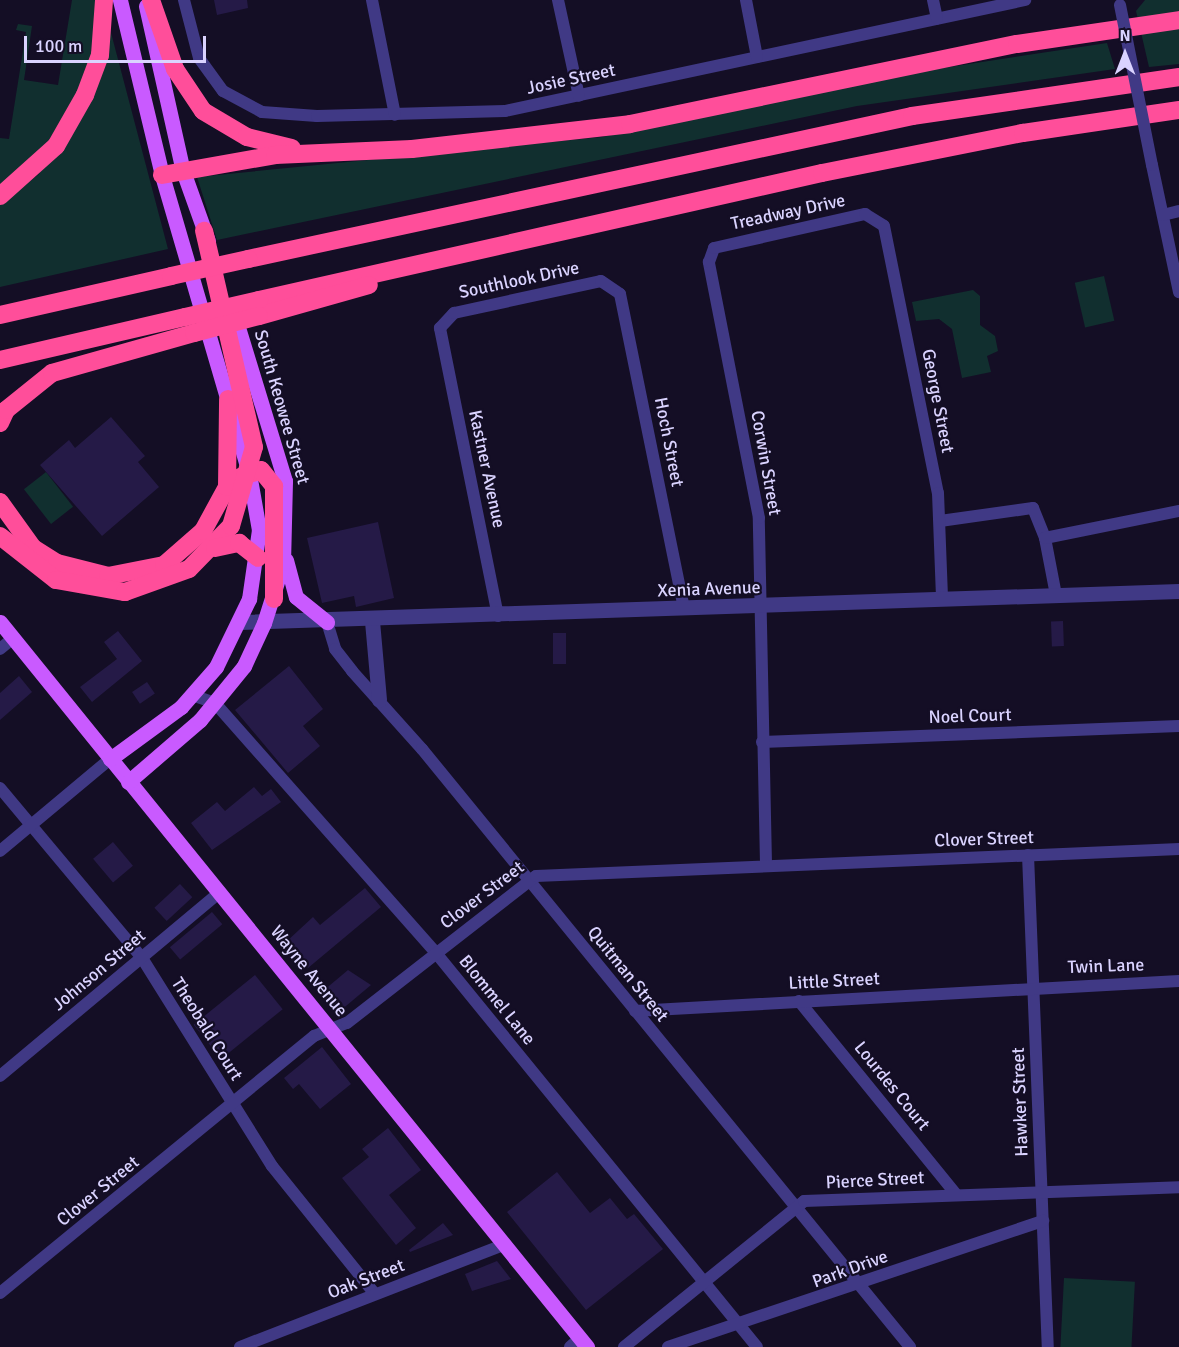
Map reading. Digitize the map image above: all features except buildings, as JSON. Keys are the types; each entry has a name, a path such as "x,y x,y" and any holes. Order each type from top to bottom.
{"highway":[{"path":"0,196 56,146 86,94 100,55 104,0"},
{"path":"151,0 175,69 203,111 255,139 324,153"},
{"path":"162,175 324,153 630,124 1017,44 1179,20"},
{"path":"0,315 248,259 912,116 1179,77"},
{"path":"0,423 6,410 52,373 194,333 259,308 483,247 932,151 1178,110"},
{"path":"204,231 252,420 249,473 243,501 215,548"},
{"path":"0,310 82,296"},
{"path":"0,360 186,317 259,308"},
{"path":"227,487 228,399"},
{"path":"0,502 33,548 57,563 108,576 164,565 186,551 227,487 249,473 269,475 274,486 274,599"},
{"path":"0,536 56,580 103,591 168,581 215,548 238,543 258,558"}],"main road":[{"path":"110,759 132,747 192,695 216,667 240,622 258,558 249,473 162,175 120,0"},
{"name":"South Keowee Street","path":"128,782 215,704 244,666 274,599 284,551 285,481 183,171 145,0"},
{"path":"284,551 296,597 327,622"},
{"name":"Wayne Avenue","path":"0,622 506,1244 579,1344"}],"street":[{"name":"Josie Street","path":"184,0 198,58 234,100 282,116 468,115 579,96 1025,0"},
{"path":"372,0 395,115"},
{"path":"558,0 579,96"},
{"path":"746,0 757,57"},
{"path":"933,0 937,19"},
{"path":"1119,3 1179,291"},
{"path":"1163,214 1179,211"},
{"name":"Treadway Drive","path":"712,250 873,215"},
{"name":"George Street","path":"873,215 884,226 940,521 942,599"},
{"name":"Corwin Street","path":"712,250 709,262 756,494 757,606 766,864"},
{"name":"Southlook Drive","path":"440,328 454,313 601,281 613,285"},
{"name":"Hoch Street","path":"613,285 620,294 684,609"},
{"name":"Kastner Avenue","path":"440,328 498,616"},
{"path":"940,521 1027,505 1036,511 1045,538 1056,595"},
{"path":"1045,538 1179,511"},
{"name":"Xenia Avenue","path":"240,622 372,621 1179,591"},
{"path":"372,621 379,700"},
{"name":"Quitman Street","path":"327,622 335,649 528,880 910,1347"},
{"path":"0,649 14,638"},
{"name":"Blommel Lane","path":"192,695 215,704 436,953 757,1347"},
{"name":"Noel Court","path":"762,742 1179,726"},
{"path":"0,851 110,759"},
{"name":"Theobald Court","path":"0,788 142,958 272,1166 375,1294"},
{"name":"Clover Street","path":"0,1293 314,1036 347,1023 528,880 544,873 1179,849"},
{"name":"Hawker Street","path":"1028,855 1048,1347"},
{"name":"Johnson Street","path":"0,1076 220,892"},
{"name":"Twin Lane","path":"1034,987 1179,981"},
{"name":"Little Street","path":"635,1011 1034,987"},
{"name":"Lourdes Court","path":"799,1001 956,1194"},
{"name":"Pierce Street","path":"794,1206 956,1194 1179,1187"},
{"path":"624,1347 794,1206"},
{"name":"Park Drive","path":"668,1347 740,1326 1043,1221"},
{"name":"Oak Street","path":"240,1347 506,1244"}],"green space":[{"path":"72,0 98,0 91,62 74,101 47,143 0,186 0,138 9,139 26,32 16,30 18,24 32,26 24,80 58,85"},
{"path":"1145,0 1179,0 1179,64 1149,67 1136,11"},
{"path":"110,29 168,249 0,287 0,205 39,174"},
{"path":"1107,43 1115,69 857,106 217,240 197,177 602,137 884,77"},
{"path":"1104,276 1114,321 1085,328 1075,283"},
{"path":"973,290 980,296 980,325 995,336 998,351 987,356 991,372 962,378 952,329 939,319 916,321 912,302"},
{"path":"46,472 73,507 51,524 24,489"},
{"path":"1064,1278 1135,1282 1131,1347 1060,1347"}]}
